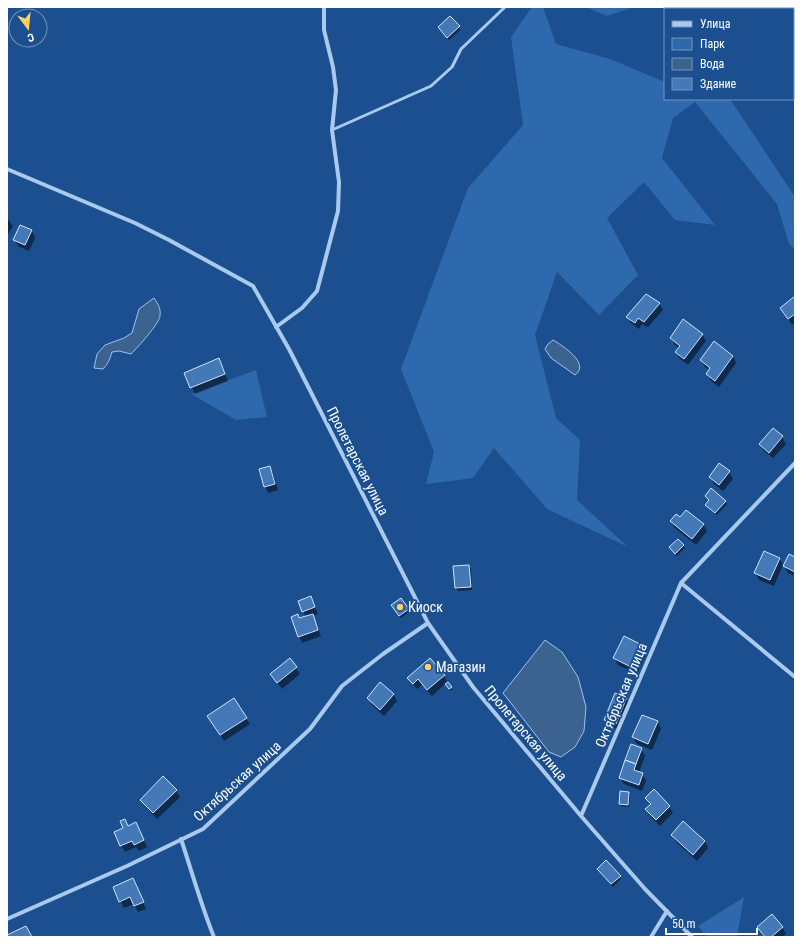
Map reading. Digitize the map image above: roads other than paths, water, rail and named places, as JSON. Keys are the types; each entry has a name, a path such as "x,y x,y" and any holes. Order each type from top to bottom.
{"street":[{"path":"276,327 302,308 317,291 338,211 339,182 332,130 336,90 333,67 324,30 324,7"},
{"name":"Пролетарская улица","path":"7,169 134,223 169,240 253,286 289,349 428,623 473,687 580,816 645,889 692,937"},
{"name":"Октябрьская улица","path":"580,816 681,583 795,463"},
{"path":"681,583 795,677"},
{"name":"Октябрьская улица","path":"7,920 119,870 203,829 310,729 342,686 383,654 428,623"},
{"path":"180,839 193,875 205,916 214,937"},
{"path":"651,937 667,911"}],"lane":[{"path":"332,130 431,86 452,67 461,49 505,7"}],"water":[{"path":"154,298 160,308 159,320 143,341 131,354 119,351 112,352 109,361 103,369 94,368 97,354 105,345 124,338 132,333 139,309"},
{"path":"553,340 568,350 577,360 580,366 579,371 575,375 551,358 545,349"},
{"path":"545,640 562,652 578,677 586,707 584,731 575,747 561,757 549,752 503,693"}],"place":[{"name":"Киоск","path":"400,607"},
{"name":"Магазин","path":"428,667"}]}
